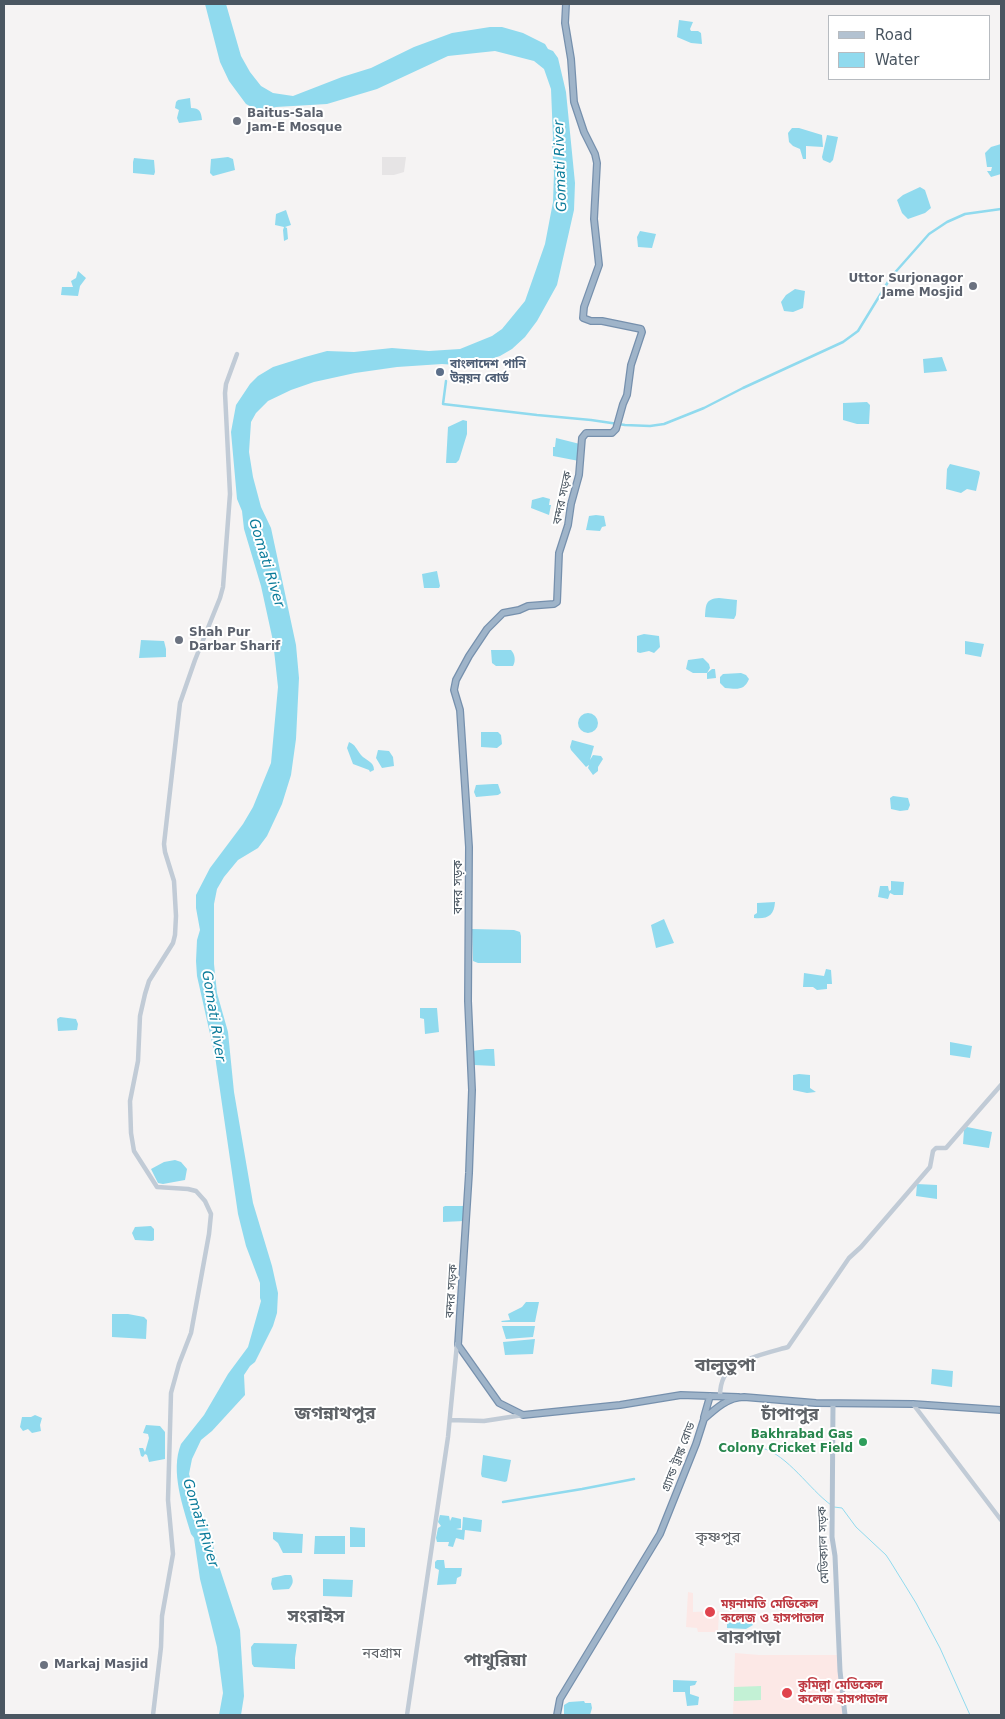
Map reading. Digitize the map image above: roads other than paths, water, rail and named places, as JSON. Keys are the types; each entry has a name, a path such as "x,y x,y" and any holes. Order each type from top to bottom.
{"highway":[{"name":"বন্দর সড়ক","path":"458,1342 469,1173 472,1090 468,1001 469,847 460,710 454,690 456,680 469,656 487,629 502,613 519,610 528,606 554,604 557,602 559,553 568,525 579,474 582,438 586,433 590,432 612,433 617,427 627,395 631,366 642,332 641,329 583,318 584,307 599,265 594,219 597,163 574,102 571,59 565,23 566,4"},
{"path":"458,1342 480,1378 499,1403 523,1415 620,1405 681,1395 833,1404 913,1404 1001,1410"},
{"path":"704,1420 710,1396"},
{"name":"গ্র্যান্ড ট্রাঙ্ক রোড","path":"556,1715 560,1698 660,1534 704,1420 716,1409 738,1397"}],"main road":[{"path":"153,1715 161,1647 163,1609 173,1554 173,1537 168,1500 171,1393 190,1333 209,1234 211,1214 205,1200 196,1191 158,1187 156,1185 134,1151 131,1133 130,1101 138,1060 140,1016 145,994 149,981 173,943 175,935 174,881 164,848 167,815 181,698 223,587 230,494 225,393 226,384 237,354"},
{"path":"720,1396 724,1375 730,1368 758,1355 788,1347 849,1258 861,1247 930,1167 933,1151 936,1148 946,1148 1001,1085"},
{"path":"407,1715 450,1420 458,1342"},
{"name":"মেডিক্যাল সড়ক","path":"833,1404 832,1537 835,1556 840,1671 845,1715"},
{"path":"913,1404 1001,1520"},
{"path":"450,1420 484,1421 523,1415"}],"water":[{"name":"Gomati River","path":"205,4 226,4 241,56 261,86 273,93 293,96 371,68 414,47 452,33 502,27 523,33 545,44 558,58 566,92 575,183 574,210 557,285 537,321 525,337 512,349 500,356 470,366 442,364 397,367 355,373 314,382 268,401 256,413 251,422 249,452 253,477 261,507 271,528 296,645 299,678 296,739 291,775 282,804 267,836 258,848 238,860 217,889 214,904 214,964 217,993 228,1032 234,1092 253,1203 278,1293 277,1313 273,1326 255,1362 244,1375 245,1395 212,1431 201,1440 192,1459 189,1474 201,1515 210,1533 240,1630 244,1696 241,1715 219,1715 223,1693 217,1647 200,1579 194,1538 191,1534 181,1501 177,1477 178,1455 181,1444 204,1415 228,1374 248,1347 261,1301 260,1283 246,1246 238,1214 215,1056 197,976 196,961 197,940 200,930 196,895 210,868 243,824 253,807 271,763 278,687 273,641 261,586 244,529 242,511 237,499 231,432 236,405 250,384 258,376 273,367 305,357 327,351 354,352 392,348 429,351 460,349 492,336 502,329 525,301 545,244 553,202 554,173 551,89 544,69 534,61 495,51 448,56 377,89 327,104 276,107 259,111 246,104 229,81 220,62"},
{"path":"679,20 693,22 690,29 691,31 701,33 702,44 691,43 677,37"},
{"path":"190,98 191,108 200,111 202,120 179,123 177,118 179,110 175,108 176,102"},
{"path":"792,128 799,128 822,135 823,147 806,146 806,159 803,159 800,149 789,142 788,133"},
{"path":"827,135 838,137 833,160 830,163 823,160 822,157"},
{"path":"1001,144 1001,174 991,177 987,171 991,171 992,167 987,167 985,153 991,147"},
{"path":"228,157 233,159 235,170 213,176 210,173 211,159"},
{"path":"134,158 154,160 154,175 133,173"},
{"path":"920,187 925,190 931,208 925,213 908,219 902,213 897,200"},
{"path":"286,210 291,225 285,227 287,228 288,239 284,241 284,227 275,225 276,214"},
{"path":"640,231 656,234 652,248 638,247 637,237"},
{"path":"78,271 86,278 80,286 78,296 61,295 62,287 73,287 71,281 76,278"},
{"path":"795,289 805,291 803,308 793,312 784,311 781,302 786,295"},
{"path":"942,357 947,371 924,373 923,359"},
{"path":"867,402 870,405 869,424 857,424 843,420 843,403"},
{"path":"463,420 467,421 467,434 459,460 456,463 446,463 448,427"},
{"path":"556,438 580,444 579,461 553,456"},
{"path":"950,464 979,471 976,491 967,489 961,493 946,489 947,469"},
{"path":"543,497 550,499 549,515 531,508 532,500"},
{"path":"589,516 604,516 606,526 602,527 600,531 586,530"},
{"path":"437,571 439,588 424,588 422,574"},
{"path":"719,598 737,600 734,619 705,617 707,603"},
{"path":"644,634 659,636 660,647 654,653 649,651 637,652 637,636"},
{"path":"141,640 164,641 166,657 139,658"},
{"path":"965,641 984,644 981,657 965,654"},
{"path":"491,650 511,650 515,658 513,666 496,666 492,663"},
{"path":"703,658 709,664 710,668 707,673 693,673 686,669 688,660"},
{"path":"715,669 716,678 707,679 707,673"},
{"path":"741,673 749,679 745,686 737,689 725,688 720,683 720,677 723,674"},
{"path":"588,713 595,716 598,723 595,730 588,733 581,730 578,723 581,716"},
{"path":"481,732 498,732 501,735 502,744 497,748 481,747"},
{"path":"572,740 594,746 590,760 593,755 601,756 603,759 598,767 598,771 593,775 588,768 589,765 586,767 571,750"},
{"path":"349,742 371,763 374,770 370,772 353,764 347,748"},
{"path":"378,750 389,751 393,757 394,766 382,768 376,758"},
{"path":"498,784 501,793 498,795 476,797 474,792 476,785"},
{"path":"893,796 908,798 910,805 908,810 891,809 890,798"},
{"path":"891,881 904,882 903,895 890,893 888,899 878,897 880,886 888,886 889,891 891,890"},
{"path":"775,902 773,911 769,916 754,918 754,915 757,913 757,903"},
{"path":"664,919 674,943 656,948 651,925"},
{"path":"472,929 514,930 520,932 521,963 478,963 473,961"},
{"path":"826,969 831,970 832,984 827,984 827,989 817,990 813,987 803,987 804,973 824,976"},
{"path":"420,1008 437,1008 439,1032 425,1034 424,1019 420,1018"},
{"path":"60,1017 76,1019 78,1024 77,1030 58,1031 57,1019"},
{"path":"950,1042 972,1046 970,1058 950,1055"},
{"path":"494,1049 495,1066 474,1065 473,1051"},
{"path":"793,1075 810,1075 810,1088 816,1092 807,1093 793,1090"},
{"path":"967,1127 992,1132 989,1148 963,1144 964,1130"},
{"path":"175,1160 181,1162 187,1169 185,1180 163,1184 158,1183 151,1169 164,1162"},
{"path":"917,1184 937,1185 937,1199 916,1196"},
{"path":"464,1206 464,1221 443,1222 443,1207"},
{"path":"151,1226 154,1229 154,1240 135,1240 132,1233 135,1227"},
{"path":"526,1302 539,1302 535,1322 501,1321 510,1320 508,1314 522,1307"},
{"path":"112,1314 144,1317 147,1320 146,1339 112,1337"},
{"path":"502,1326 535,1326 533,1337 506,1339"},
{"path":"535,1339 533,1354 505,1355 503,1342"},
{"path":"932,1369 953,1371 952,1387 931,1384"},
{"path":"35,1415 42,1418 41,1431 32,1433 28,1429 23,1431 20,1427 22,1417"},
{"path":"146,1425 160,1426 165,1432 165,1459 149,1462 147,1455 141,1456 139,1448 143,1448 145,1452 149,1438 148,1434 143,1433"},
{"path":"483,1455 511,1460 507,1481 482,1477"},
{"path":"440,1515 449,1516 450,1521 452,1517 461,1519 461,1528 456,1529 462,1530 463,1517 482,1520 481,1532 465,1530 464,1540 456,1538 453,1547 448,1546 449,1542 437,1542 438,1528 441,1526 438,1522"},
{"path":"350,1527 365,1528 365,1547 350,1547"},
{"path":"273,1532 303,1534 302,1553 283,1553 278,1543 273,1539"},
{"path":"315,1536 345,1536 345,1554 314,1554"},
{"path":"437,1560 444,1560 445,1568 462,1568 461,1576 457,1578 456,1584 437,1585 439,1570 435,1568 435,1562"},
{"path":"291,1575 293,1579 289,1589 273,1590 272,1578"},
{"path":"323,1579 353,1580 352,1597 323,1596"},
{"path":"727,1612 752,1613 753,1625 746,1629 727,1628"},
{"path":"254,1643 297,1644 295,1669 254,1667 252,1664 251,1647"},
{"path":"673,1680 697,1681 695,1685 690,1686 690,1694 699,1697 698,1705 687,1706 685,1692 673,1692"},
{"path":"584,1701 585,1703 591,1703 590,1715 564,1715 564,1705 569,1702"}],"waterway":[{"path":"446,381 443,404 625,425 650,426 664,424 704,408 843,342 858,331 891,277 929,234 947,222 965,214 1001,209"},
{"path":"762,1448 781,1458 831,1505"},
{"path":"503,1502 634,1479"},
{"path":"834,1507 842,1508 856,1527 890,1561 916,1603 940,1648 970,1715"}],"place":[{"name":"Baitus-Sala Jam-E Mosque","path":"237,121"},
{"name":"Uttor Surjonagor Jame Mosjid","path":"973,286"},
{"name":"বাংলাদেশ পানি উন্নয়ন বোর্ড","path":"440,372"},
{"name":"Shah Pur Darbar Sharif","path":"179,640"},
{"name":"Bakhrabad Gas Colony Cricket Field","path":"863,1442"},
{"name":"ময়নামতি মেডিকেল কলেজ ও হাসপাতাল","path":"710,1612"},
{"name":"Markaj Masjid","path":"44,1665"},
{"name":"কুমিল্লা মেডিকেল কলেজ হাসপাতাল","path":"787,1693"}],"district":[{"name":"বালুতুপা","path":"725,1366"},
{"name":"জগন্নাথপুর","path":"335,1414"},
{"name":"চাঁপাপুর","path":"790,1415"},
{"name":"কৃষ্ণপুর","path":"718,1538"},
{"name":"সংরাইস","path":"316,1617"},
{"name":"বারপাড়া","path":"749,1638"},
{"name":"নবগ্ৰাম","path":"382,1654"},
{"name":"পাথুরিয়া","path":"495,1661"}]}
